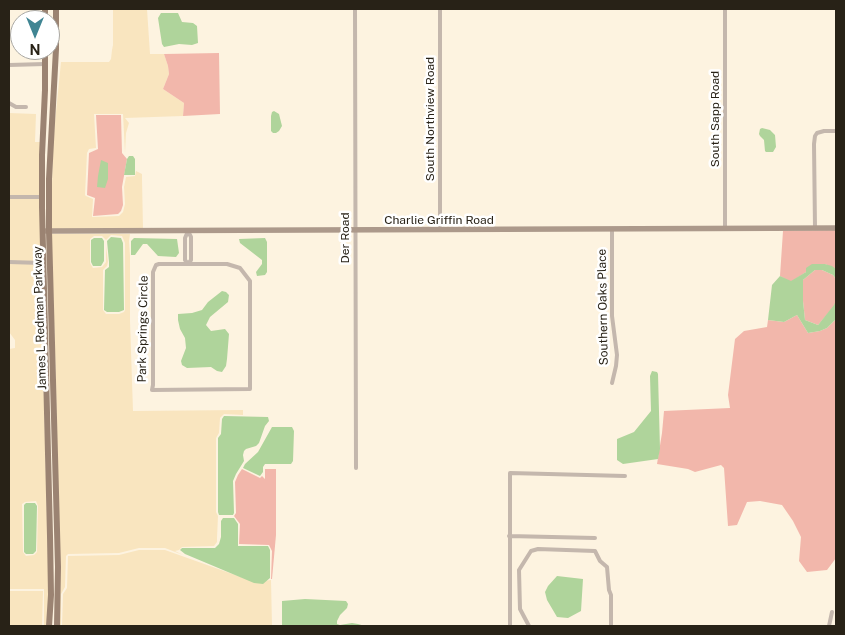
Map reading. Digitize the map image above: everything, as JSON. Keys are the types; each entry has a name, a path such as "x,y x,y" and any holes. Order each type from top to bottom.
{"main road":[{"name":"James L Redman Parkway","path":"49,626 50,555 42,263 49,179 56,49 56,9"},
{"name":"James L Redman Parkway","path":"45,60 42,197 54,380 58,567 56,626"},
{"path":"44,326 48,338 49,374 54,380"},
{"path":"46,381 50,385 51,421 55,430"},
{"path":"50,555 54,571 54,602 58,610"},
{"path":"50,607 54,613 56,626"}],"street":[{"name":"Der Road","path":"355,9 356,468"},
{"name":"South Northview Road","path":"440,9 440,230"},
{"name":"South Sapp Road","path":"725,9 725,229"},
{"path":"9,65 45,64"},
{"path":"9,103 16,107 26,107"},
{"path":"815,228 815,136 824,131 836,131"},
{"path":"9,197 42,197"},
{"name":"Charlie Griffin Road","path":"45,232 836,228"},
{"name":"Southern Oaks Place","path":"612,229 612,316 617,355 612,383"},
{"path":"188,231 191,237 191,260 188,264"},
{"path":"9,262 42,263"},
{"name":"Park Springs Circle","path":"159,264 188,264 227,264 240,268 250,281 250,390 152,390 153,272 156,265 159,264"},
{"path":"510,626 510,474 625,476"},
{"path":"509,536 595,538"},
{"path":"529,626 520,608 519,570 531,550 538,549 595,551 600,561 607,567 611,595 611,626"},
{"path":"829,626 832,612"}],"shaded area":[{"path":"113,9 147,9 150,54 164,54 169,74 163,89 184,103 183,116 125,118 129,123 126,133 125,153 123,114 94,114 96,148 89,149 87,153 85,195 93,199 92,217 119,216 123,212 126,177 135,176 136,171 142,174 143,229 51,229 53,142 61,62 109,62 113,45"},
{"path":"161,13 178,13 182,22 193,23 197,26 198,43 164,47 158,18"},
{"path":"219,53 220,114 183,116 184,103 163,89 169,74 164,54"},
{"path":"274,111 279,114 282,126 276,133 271,131 271,116"},
{"path":"9,113 36,114 35,142 40,142 42,325 49,595 47,626 44,626 44,589 9,589 9,349 15,348 15,340 9,332","holes":["36,501 38,506 37,552 34,555 26,556 23,552 22,504"]},
{"path":"96,115 121,115 122,153 127,159 122,187 123,205 118,214 93,216 95,198 87,195 89,153 98,149"},
{"path":"762,128 770,130 775,135 776,147 773,152 765,151 764,140 759,134"},
{"path":"129,156 133,156 135,159 135,175 124,175"},
{"path":"101,160 108,163 108,179 105,188 97,187"},
{"path":"836,230 836,269 825,264 806,272 791,282 780,276 783,231"},
{"path":"51,234 130,234 133,411 243,410 243,415 224,414 220,418 219,433 216,438 216,512 218,516 217,542 214,546 182,547 175,551 183,555 165,548 139,548 119,553 68,554 66,556 65,587 61,594 61,626 59,626 56,380","holes":["111,235 122,236 125,243 125,310 119,314 106,314 103,310 103,270 108,262 106,246 106,262 102,267 93,268 90,263 90,239 94,236 102,236 106,240"]},
{"path":"111,237 121,238 123,243 124,310 119,312 107,312 104,310 105,270 109,267 107,241"},
{"path":"102,238 104,241 104,261 101,266 93,266 91,262 91,240"},
{"path":"134,238 177,239 179,253 176,257 158,256 147,244 143,244 135,255 131,255 131,241"},
{"path":"265,238 267,242 267,272 265,275 257,276 256,272 262,264 262,260 240,243 239,239"},
{"path":"812,264 832,266 836,269 836,279 833,275 822,270 815,270 803,280 805,320 818,325 836,300 836,319 827,328 808,333 797,315 784,322 768,320 772,285 780,276 791,281 806,272 806,268"},
{"path":"815,270 822,270 833,275 836,279 835,305 818,325 805,320 803,301 803,280"},
{"path":"222,291 229,295 228,302 210,317 206,325 211,331 225,329 229,334 226,366 222,372 211,367 187,368 182,365 181,361 186,348 178,314 202,310 208,302"},
{"path":"797,315 808,333 827,328 836,319 836,558 827,570 807,572 799,561 801,537 782,505 760,501 747,502 737,525 728,526 724,468 721,465 695,472 657,464 664,411 730,408 728,395 735,339 744,331 767,327 768,320 784,322"},
{"path":"652,371 658,374 660,449 658,459 623,464 617,460 617,439 634,432 651,411 650,376"},
{"path":"224,416 268,417 269,421 265,426 259,443 244,451 244,461 233,481 233,515 219,515 218,512 218,438 221,434"},
{"path":"272,427 292,427 294,431 293,461 291,464 265,464 260,476 243,468 258,452"},
{"path":"242,469 260,478 262,476 265,479 265,469 276,469 276,535 272,579 272,551 269,545 239,544 240,524 234,516 236,513 235,482"},
{"path":"26,503 35,503 37,506 36,551 33,554 26,554 24,552 24,505"},
{"path":"223,518 234,518 238,524 238,546 268,546 270,550 270,578 263,584 254,583 185,554 180,550 182,548 215,548 219,544 221,537 221,521"},
{"path":"139,550 165,550 255,582 271,580 272,626 62,626 63,594 67,588 68,556 119,555"},
{"path":"557,576 583,579 581,611 568,618 557,617 547,600 545,592"},
{"path":"9,591 43,591 42,626 9,626"},
{"path":"305,599 346,601 348,604 347,608 340,615 337,624 352,623 365,626 282,626 282,601"}]}
